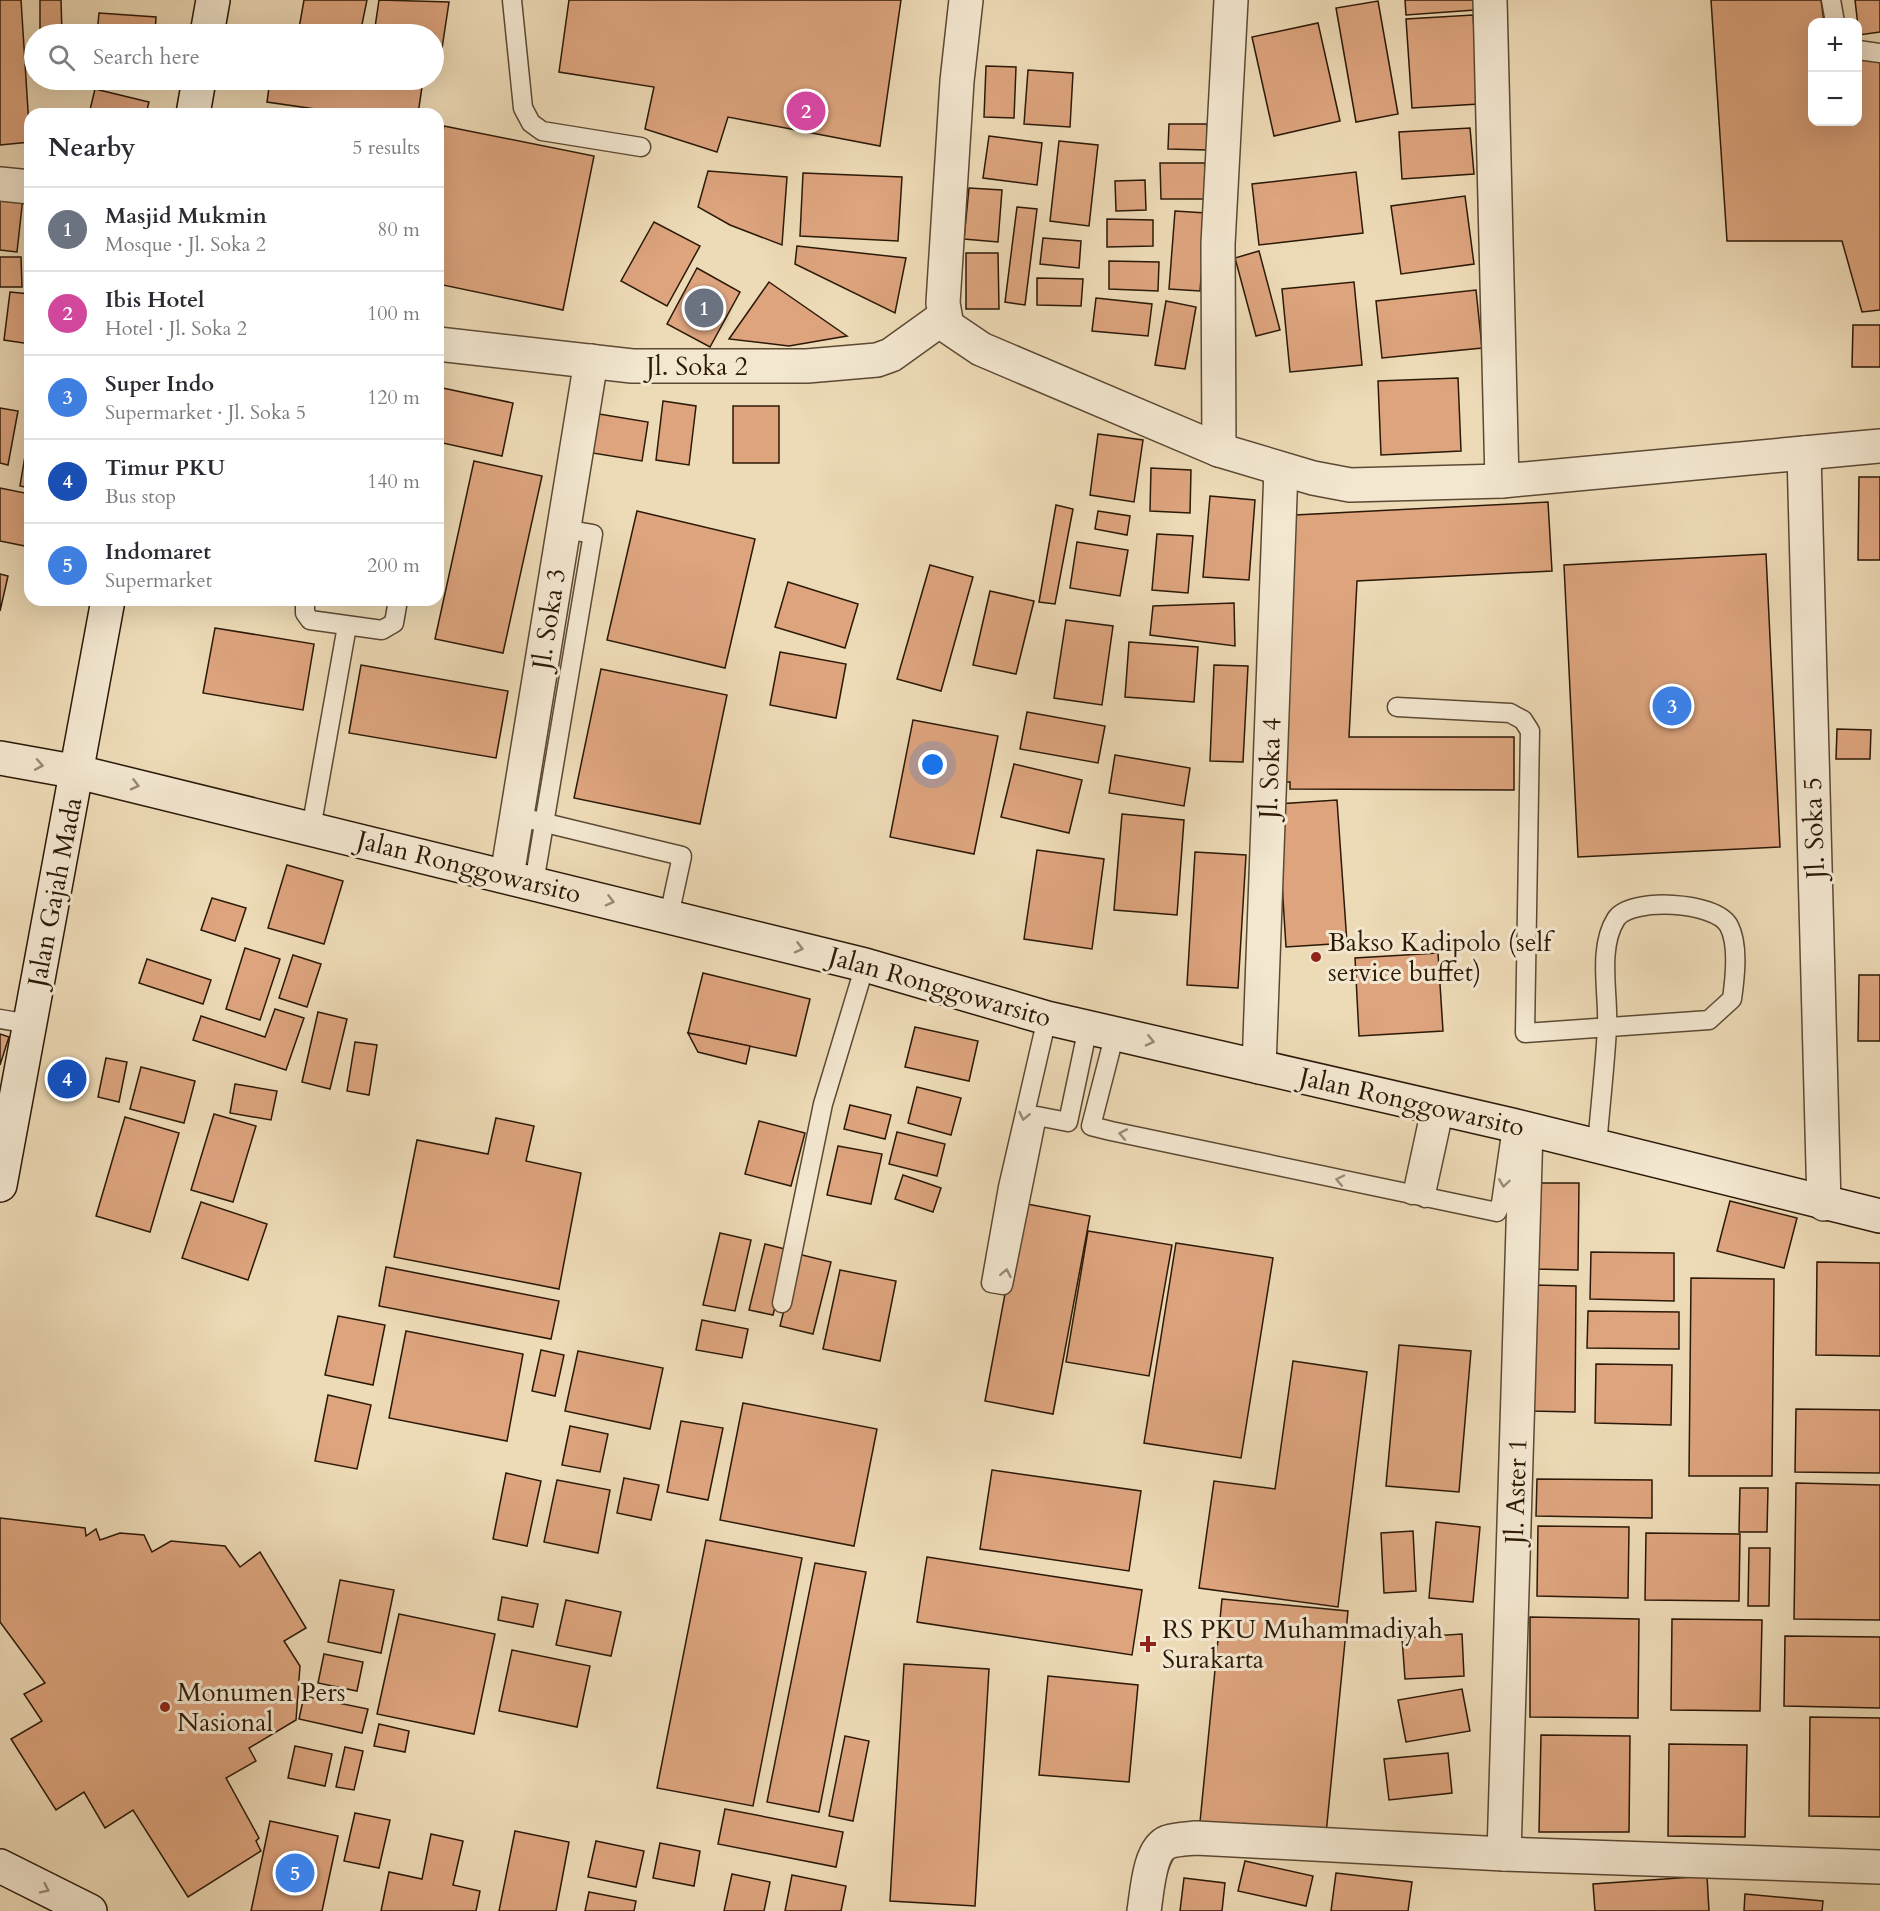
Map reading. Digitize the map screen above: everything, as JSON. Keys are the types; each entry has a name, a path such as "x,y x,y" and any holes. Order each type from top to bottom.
{"street":[{"path":"209,24 213,0"},
{"path":"966,0 957,81 943,276 944,317 947,326 954,333 981,349 1219,450 1313,478 1350,485 1502,481 1880,446"},
{"path":"1219,450 1218,244 1231,0"},
{"path":"1490,0 1502,481"},
{"path":"194,108 197,90"},
{"path":"0,184 24,186"},
{"name":"Jl. Soka 2","path":"444,345 670,368 858,362 891,355 944,317"},
{"name":"Jl. Soka 3","path":"520,879 530,820 564,529 591,361"},
{"name":"Jl. Soka 5","path":"1804,453 1824,1204"},
{"name":"Jl. Soka 4","path":"1259,1067 1281,469"},
{"name":"Jalan Gajah Mada","path":"0,1185 15,1021 78,772 107,606"},
{"name":"Jalan Ronggowarsito","path":"0,758 78,772 520,879 865,964 1047,1018 1519,1127 1880,1216"},
{"name":"Jl. Aster 1","path":"1504,1854 1519,1127"},
{"path":"1144,1911 1150,1870 1158,1850 1166,1842 1196,1838 1504,1854 1880,1867"},
{"path":"0,1866 90,1911"}],"lane":[{"path":"512,0 523,108 531,123 542,131 641,147"},
{"path":"1831,0 1834,18"},
{"path":"1862,51 1880,53"},
{"path":"304,606 304,613 310,620 382,630 394,623 397,606"},
{"path":"312,829 347,626"},
{"path":"1397,707 1510,713 1523,720 1530,731 1526,1033 1607,1027 1708,1020 1732,999 1736,965 1729,926 1717,914 1686,905 1632,908 1616,918 1606,945 1607,1027 1597,1147"},
{"path":"530,820 682,856 669,916"},
{"path":"782,1303 823,1104 865,964"},
{"path":"1047,1018 1008,1187 991,1283 1003,1285 1037,1116 1068,1122 1101,1030"},
{"path":"1101,1030 1091,1126 1497,1212 1519,1127"},
{"path":"1418,1196 1438,1109"}],"building":[{"path":"0,0 21,0 24,90 27,90 28,108 24,108 24,143 0,145"},
{"path":"40,0 61,0 62,24 40,24"},
{"path":"304,0 367,0 362,24 300,24"},
{"path":"379,0 449,2 444,35 444,24 375,24"},
{"path":"569,0 901,0 880,146 728,117 717,152 645,129 654,87 559,72"},
{"path":"1405,0 1474,0 1475,10 1406,15"},
{"path":"1711,0 1821,0 1823,18 1808,18 1808,126 1862,126 1862,59 1880,57 1880,310 1862,312 1842,241 1727,241"},
{"path":"1855,0 1880,0 1880,32 1862,35 1862,18 1857,18"},
{"path":"1378,1 1398,114 1356,122 1336,8"},
{"path":"99,13 156,17 156,24 98,24"},
{"path":"1473,15 1479,104 1412,108 1406,19"},
{"path":"1318,23 1340,121 1274,136 1252,37"},
{"path":"986,66 1016,67 1014,118 984,117"},
{"path":"1028,70 1073,73 1070,127 1024,124"},
{"path":"95,90 149,102 148,108 90,108"},
{"path":"269,90 422,90 419,108 308,108 267,102"},
{"path":"1169,124 1207,124 1207,150 1168,149"},
{"path":"444,126 594,156 563,310 444,285"},
{"path":"1470,128 1474,174 1402,179 1399,132"},
{"path":"989,136 1042,143 1037,185 983,178"},
{"path":"1059,141 1098,145 1089,226 1050,221"},
{"path":"1160,163 1205,163 1205,199 1161,199"},
{"path":"708,171 787,177 782,245 730,225 698,207"},
{"path":"1356,172 1363,233 1259,245 1252,184"},
{"path":"803,173 902,177 898,241 800,236"},
{"path":"1145,180 1146,210 1116,211 1115,181"},
{"path":"969,188 1002,190 998,242 964,239"},
{"path":"0,194 23,197 17,252 0,250"},
{"path":"1465,196 1474,264 1401,274 1391,206"},
{"path":"1017,207 1037,209 1025,305 1005,302"},
{"path":"1175,211 1206,213 1200,291 1169,289"},
{"path":"1107,219 1153,220 1153,246 1107,247"},
{"path":"654,222 700,246 667,306 621,281"},
{"path":"1043,238 1081,241 1079,268 1040,264"},
{"path":"797,246 906,258 895,313 795,264"},
{"path":"1259,251 1280,330 1256,336 1235,258"},
{"path":"966,253 998,253 999,309 966,309"},
{"path":"0,257 21,257 22,287 0,287"},
{"path":"1109,261 1159,262 1158,291 1109,289"},
{"path":"697,268 740,292 710,347 667,324"},
{"path":"1037,278 1083,279 1081,306 1037,305"},
{"path":"769,282 847,336 789,346 729,339"},
{"path":"1354,282 1362,365 1290,372 1282,289"},
{"path":"1476,290 1482,348 1382,358 1376,301"},
{"path":"10,292 24,293 24,343 4,340"},
{"path":"1096,298 1152,304 1148,336 1092,331"},
{"path":"1166,301 1196,307 1185,369 1155,365"},
{"path":"1853,325 1880,325 1880,367 1852,367"},
{"path":"1458,378 1461,451 1381,455 1378,381"},
{"path":"444,388 513,403 502,456 444,443"},
{"path":"663,401 696,406 689,465 656,460"},
{"path":"733,406 779,406 779,463 733,463"},
{"path":"0,408 18,411 8,465 0,463"},
{"path":"593,413 648,422 642,461 586,452"},
{"path":"1098,434 1143,440 1134,502 1090,495"},
{"path":"474,461 542,476 503,653 435,639"},
{"path":"24,462 24,487 20,486"},
{"path":"1151,468 1191,470 1190,513 1150,511"},
{"path":"1859,477 1880,477 1880,560 1858,560"},
{"path":"0,488 24,493 24,546 0,541"},
{"path":"1210,496 1255,500 1249,580 1203,577"},
{"path":"1548,502 1552,571 1357,581 1349,737 1514,737 1514,790 1290,789 1290,782 1283,782 1295,515"},
{"path":"1056,505 1073,509 1055,604 1039,602"},
{"path":"637,511 755,539 725,668 607,640"},
{"path":"1098,511 1130,516 1127,535 1095,529"},
{"path":"1157,534 1193,536 1188,593 1152,590"},
{"path":"1077,542 1128,550 1120,596 1070,588"},
{"path":"1766,554 1780,847 1578,857 1564,565"},
{"path":"930,565 973,577 941,691 897,679"},
{"path":"0,574 8,576 0,611"},
{"path":"788,582 858,604 845,648 775,627"},
{"path":"990,591 1034,601 1016,674 973,665"},
{"path":"1234,603 1235,646 1150,635 1153,606"},
{"path":"1066,620 1113,626 1102,705 1054,698"},
{"path":"215,628 314,644 303,710 203,693"},
{"path":"1129,642 1198,647 1194,702 1125,697"},
{"path":"780,652 846,664 836,718 770,705"},
{"path":"361,665 508,691 496,758 349,733"},
{"path":"1214,665 1248,666 1243,762 1210,761"},
{"path":"601,669 727,695 700,824 574,798"},
{"path":"1027,712 1105,726 1098,763 1020,749"},
{"path":"913,720 998,736 974,854 890,837"},
{"path":"1837,729 1871,730 1870,759 1836,759"},
{"path":"1115,755 1190,768 1184,806 1109,793"},
{"path":"1014,764 1082,780 1069,833 1001,817"},
{"path":"1337,800 1347,943 1286,947 1277,804"},
{"path":"1122,814 1184,820 1177,915 1114,910"},
{"path":"1037,850 1104,859 1092,949 1024,939"},
{"path":"1195,852 1246,855 1238,988 1187,985"},
{"path":"287,865 343,881 324,944 268,928"},
{"path":"212,898 246,908 235,941 201,930"},
{"path":"245,948 280,959 260,1020 226,1009"},
{"path":"1438,953 1443,1031 1359,1036 1355,958"},
{"path":"293,955 321,964 307,1007 279,998"},
{"path":"147,959 211,980 203,1004 139,983"},
{"path":"703,973 810,999 796,1056 688,1033"},
{"path":"1859,975 1880,975 1880,1041 1858,1041"},
{"path":"275,1009 304,1018 286,1070 193,1040 201,1016 265,1037"},
{"path":"318,1012 347,1019 330,1089 302,1082"},
{"path":"915,1027 978,1041 969,1081 905,1067"},
{"path":"688,1033 750,1046 746,1064 698,1052"},
{"path":"0,1034 9,1037 0,1065"},
{"path":"355,1042 377,1045 369,1095 347,1091"},
{"path":"106,1058 127,1062 119,1102 98,1097"},
{"path":"141,1067 195,1081 184,1123 130,1109"},
{"path":"235,1084 277,1091 271,1120 230,1113"},
{"path":"917,1087 961,1098 951,1135 908,1123"},
{"path":"850,1105 891,1115 885,1139 844,1129"},
{"path":"214,1114 256,1126 233,1202 191,1190"},
{"path":"125,1117 179,1133 150,1232 96,1216"},
{"path":"496,1118 534,1126 526,1161 581,1173 559,1289 394,1257 417,1140 488,1154"},
{"path":"759,1121 805,1133 791,1186 745,1174"},
{"path":"897,1132 945,1144 937,1176 889,1164"},
{"path":"838,1146 882,1154 871,1204 827,1195"},
{"path":"903,1175 941,1188 933,1212 895,1199"},
{"path":"1536,1183 1579,1183 1578,1270 1534,1269"},
{"path":"1730,1201 1797,1218 1784,1268 1717,1251"},
{"path":"201,1202 267,1224 248,1280 182,1258"},
{"path":"1022,1203 1090,1216 1053,1414 985,1401"},
{"path":"1088,1231 1172,1245 1149,1376 1066,1362"},
{"path":"720,1233 751,1240 735,1311 703,1305"},
{"path":"1176,1243 1273,1258 1241,1458 1144,1443"},
{"path":"765,1244 789,1250 773,1315 749,1310"},
{"path":"1591,1252 1674,1253 1674,1301 1590,1299"},
{"path":"798,1254 831,1262 813,1334 780,1326"},
{"path":"1817,1262 1880,1263 1880,1356 1816,1355"},
{"path":"386,1267 559,1301 551,1339 379,1306"},
{"path":"840,1270 896,1281 880,1361 823,1349"},
{"path":"1691,1278 1774,1279 1772,1476 1689,1476"},
{"path":"1533,1285 1576,1286 1575,1412 1531,1411"},
{"path":"1588,1311 1679,1312 1679,1349 1587,1348"},
{"path":"338,1316 385,1325 373,1385 325,1375"},
{"path":"702,1320 748,1329 742,1358 696,1350"},
{"path":"406,1331 523,1354 507,1441 389,1418"},
{"path":"1399,1345 1471,1351 1459,1492 1386,1486"},
{"path":"541,1350 564,1355 555,1396 532,1391"},
{"path":"578,1351 663,1368 650,1429 565,1411"},
{"path":"1293,1361 1367,1372 1338,1607 1199,1588 1214,1481 1275,1489"},
{"path":"1596,1364 1672,1365 1671,1425 1595,1423"},
{"path":"328,1395 371,1405 357,1469 315,1461"},
{"path":"743,1403 877,1429 854,1546 720,1520"},
{"path":"1796,1409 1880,1410 1880,1473 1795,1472"},
{"path":"681,1421 723,1428 708,1500 667,1492"},
{"path":"570,1426 608,1434 600,1472 562,1465"},
{"path":"992,1470 1141,1491 1129,1571 980,1549"},
{"path":"506,1473 541,1481 527,1546 493,1539"},
{"path":"624,1478 659,1485 651,1520 617,1513"},
{"path":"1537,1479 1652,1480 1652,1518 1536,1516"},
{"path":"557,1480 610,1490 598,1553 544,1542"},
{"path":"1796,1483 1880,1485 1880,1620 1794,1619"},
{"path":"1740,1488 1768,1488 1767,1532 1739,1532"},
{"name":"Monumen Pers Nasional","path":"0,1518 85,1528 86,1536 96,1529 100,1540 120,1533 144,1535 152,1552 171,1541 225,1546 240,1567 260,1552 306,1628 284,1641 300,1666 296,1720 249,1748 256,1761 226,1778 259,1838 256,1841 261,1851 188,1897 133,1810 105,1828 84,1792 56,1810 11,1739 42,1721 24,1694 45,1683 0,1622"},
{"path":"1436,1522 1480,1527 1473,1602 1429,1598"},
{"path":"1538,1526 1629,1527 1628,1598 1537,1596"},
{"path":"1413,1531 1416,1591 1384,1593 1381,1533"},
{"path":"1646,1533 1740,1534 1739,1601 1645,1600"},
{"path":"706,1540 802,1558 753,1806 657,1788"},
{"path":"1749,1548 1770,1548 1769,1606 1748,1606"},
{"path":"927,1557 1142,1590 1132,1655 917,1622"},
{"path":"815,1563 866,1572 819,1812 767,1802"},
{"path":"340,1580 394,1590 381,1653 328,1642"},
{"path":"502,1597 538,1604 533,1627 498,1620"},
{"path":"1222,1599 1348,1611 1325,1844 1199,1832"},
{"path":"566,1600 621,1612 611,1656 556,1645"},
{"path":"399,1614 495,1634 474,1734 377,1714"},
{"path":"1530,1617 1639,1619 1638,1718 1530,1717"},
{"path":"1672,1619 1762,1620 1760,1711 1671,1710"},
{"path":"1462,1634 1464,1676 1405,1679 1402,1638"},
{"path":"1785,1636 1880,1637 1880,1708 1784,1706"},
{"path":"512,1650 590,1666 577,1727 499,1711"},
{"path":"324,1654 363,1662 357,1691 318,1683"},
{"path":"904,1664 989,1669 975,1906 890,1901"},
{"path":"1048,1676 1138,1685 1129,1782 1039,1775"},
{"path":"1462,1689 1470,1731 1406,1742 1398,1700"},
{"path":"304,1696 368,1709 362,1733 299,1719"},
{"path":"1810,1717 1880,1718 1880,1817 1809,1816"},
{"path":"379,1724 409,1731 405,1752 374,1746"},
{"path":"1541,1735 1630,1736 1629,1832 1539,1832"},
{"path":"845,1736 869,1741 853,1821 829,1816"},
{"path":"1669,1744 1747,1745 1745,1837 1668,1836"},
{"path":"295,1746 332,1754 325,1786 288,1778"},
{"path":"345,1747 363,1751 354,1790 336,1787"},
{"path":"1448,1753 1452,1793 1389,1800 1384,1759"},
{"path":"725,1809 843,1832 836,1867 718,1844"},
{"path":"355,1813 390,1820 379,1868 344,1861"},
{"path":"270,1821 338,1836 322,1911 251,1911"},
{"path":"515,1831 569,1842 556,1911 499,1911"},
{"path":"431,1834 463,1841 453,1885 480,1891 476,1911 381,1911 389,1872 422,1879"},
{"path":"596,1841 644,1851 636,1887 588,1877"},
{"path":"660,1843 700,1851 694,1886 653,1878"},
{"path":"1245,1861 1313,1876 1306,1906 1238,1891"},
{"path":"1336,1873 1412,1882 1408,1911 1331,1911"},
{"path":"732,1874 770,1882 764,1911 724,1911"},
{"path":"792,1875 846,1886 841,1911 785,1911"},
{"path":"1707,1876 1709,1911 1595,1911 1593,1884"},
{"path":"1184,1878 1225,1883 1222,1911 1180,1911"},
{"path":"589,1892 636,1901 634,1911 585,1911"},
{"path":"1745,1894 1823,1901 1822,1911 1744,1911"}],"place":[{"name":"Ibis Hotel","path":"806,111"},
{"name":"Masjid Mukmin","path":"704,308"},
{"name":"Super Indo","path":"1672,706"},
{"name":"Bakso Kadipolo (self service buffet)","path":"1316,957"},
{"name":"Timur PKU","path":"67,1079"},
{"name":"RS PKU Muhammadiyah Surakarta","path":"1148,1644"},
{"name":"Monumen Pers Nasional","path":"165,1707"},
{"name":"Indomaret","path":"295,1873"}]}
